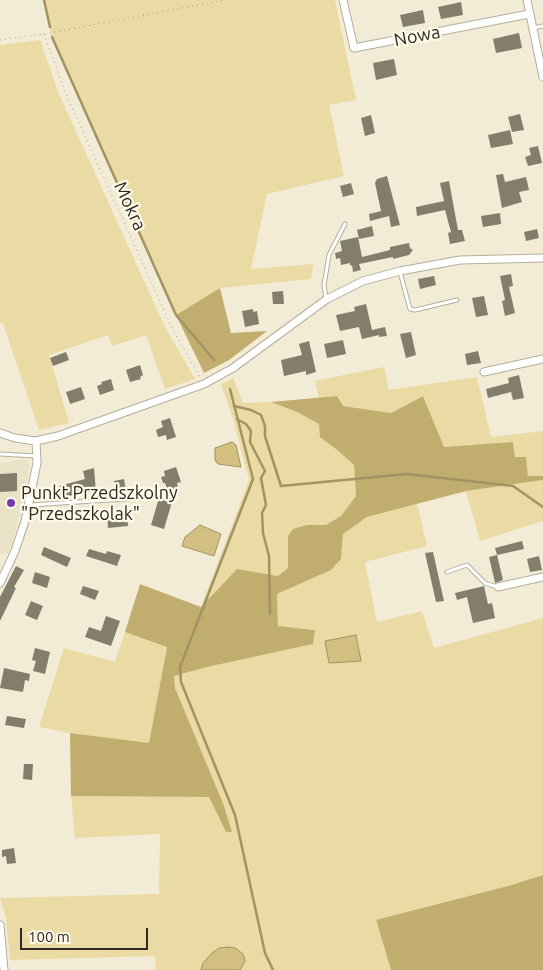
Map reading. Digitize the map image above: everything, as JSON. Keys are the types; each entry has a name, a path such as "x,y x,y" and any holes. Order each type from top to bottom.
{"street":[{"name":"Nowa","path":"343,0 354,48 529,14"},
{"path":"526,0 543,77"},
{"path":"0,433 15,438 36,441 58,436 204,384 233,368 326,298 364,281 400,271 460,260 543,258"},
{"path":"484,372 543,359"},
{"path":"0,583 15,551 29,505 37,456 36,441"},
{"path":"498,588 543,577"},
{"path":"0,925 4,970"}],"lane":[{"path":"532,28 543,26"},
{"path":"326,298 324,285 329,255 345,224"},
{"path":"400,271 410,309 415,310 457,300"},
{"path":"0,454 37,456"},
{"path":"29,505 142,498"},
{"path":"447,572 467,565 485,583 498,588"}],"path":[{"path":"0,40 44,34 224,0"},
{"name":"Mokra","path":"44,34 65,92 173,330 204,384"}],"shaded area":[{"path":"44,0 335,0 356,100 329,105 344,176 267,194 251,269 313,264 311,279 220,288 176,315 52,37"},
{"path":"40,40 59,94 165,327 195,379 165,389 146,335 112,346 108,335 49,355 69,423 39,430 3,323 0,323 0,45"},
{"path":"220,288 231,333 267,331 229,360 204,373 176,315"},
{"path":"384,367 389,390 477,377 491,437 543,431 543,476 528,476 526,458 515,457 513,442 444,448 423,396 391,413 343,406 336,396 319,398 315,381"},
{"path":"233,378 243,403 271,402 297,412 319,424 321,437 354,465 356,496 341,516 326,525 307,525 288,536 288,568 278,576 237,569 201,607 249,480 234,422 221,384"},
{"path":"337,396 343,406 391,413 423,396 444,447 513,442 515,457 526,457 528,476 543,476 543,480 466,491 367,517 343,534 341,559 331,570 277,594 278,626 315,630 313,644 174,676 175,688 224,806 232,832 226,832 209,797 71,796 70,733 149,743 167,647 125,632 140,584 201,607 237,569 278,576 288,568 288,536 293,529 307,525 326,525 341,516 356,496 354,465 320,437 319,424 297,412 271,402"},
{"path":"232,442 236,445 241,467 218,464 215,460 215,448"},
{"name":"Punkt Przedszkolny \"Przedszkolak\"","path":"25,459 30,465 13,542 8,553 0,554 0,463"},
{"path":"543,480 543,521 480,541 466,492 440,498 466,491"},
{"path":"417,504 427,546 365,562 377,622 422,611 434,648 543,618 543,875 376,921 391,970 156,970 155,956 10,960 6,918 0,898 159,894 160,834 75,838 71,796 209,797 226,832 175,688 173,676 313,644 315,630 278,626 277,594 331,570 341,559 343,534 367,517"},
{"path":"200,525 221,534 214,556 182,546 185,537"},
{"path":"125,632 167,647 149,744 39,727 64,648 115,662"},
{"path":"356,635 361,661 329,663 325,641"},
{"path":"543,875 543,970 391,970 376,920 508,886"},
{"path":"219,948 235,948 243,954 245,961 240,970 201,970 203,963 212,953"}],"building":[{"path":"461,2 463,15 441,19 438,7"},
{"path":"423,10 425,23 403,27 400,15"},
{"path":"519,33 522,48 496,53 493,39"},
{"path":"394,59 397,75 376,80 373,63"},
{"path":"520,114 524,130 512,132 508,117"},
{"path":"371,115 375,133 365,136 361,118"},
{"path":"510,130 513,144 491,148 488,135"},
{"path":"538,146 542,163 528,166 525,157 531,155 529,148"},
{"path":"503,174 505,182 526,177 529,190 519,192 522,202 502,208 496,175"},
{"path":"387,176 400,225 391,227 389,216 370,221 369,214 381,211 375,183 377,179"},
{"path":"449,181 458,230 462,230 465,241 450,244 448,233 451,232 445,210 417,216 416,207 444,201 440,183"},
{"path":"351,183 354,194 343,197 340,186"},
{"path":"500,213 501,224 483,227 481,216"},
{"path":"372,226 374,236 359,239 357,230"},
{"path":"537,229 539,238 526,241 524,232"},
{"path":"358,237 362,257 390,250 390,247 409,243 410,248 413,250 409,255 359,264 361,270 353,272 352,265 350,266 350,263 341,265 340,258 336,259 335,253 342,251 340,241"},
{"path":"511,274 513,286 509,287 515,313 505,316 502,301 505,300 500,276"},
{"path":"434,276 436,285 420,289 418,279"},
{"path":"283,291 284,304 273,304 272,292"},
{"path":"484,296 488,315 476,317 472,298"},
{"path":"366,304 372,330 385,327 387,336 379,337 379,335 362,339 359,327 340,331 336,315 355,311 354,307"},
{"path":"253,309 253,312 257,311 259,324 245,327 242,311"},
{"path":"411,332 416,355 406,358 400,334"},
{"path":"343,340 346,354 327,358 324,344"},
{"path":"309,341 316,372 306,375 306,371 284,376 281,360 302,355 299,344"},
{"path":"478,351 481,363 467,365 465,354"},
{"path":"66,352 69,360 53,366 50,358"},
{"path":"140,365 143,375 140,377 141,379 130,382 126,370"},
{"path":"519,375 524,398 513,400 511,392 488,398 486,389 509,383 508,378"},
{"path":"111,379 114,390 100,395 97,386 102,384 101,382"},
{"path":"81,387 85,399 70,404 66,392"},
{"path":"170,418 176,437 167,440 166,435 158,437 156,430 163,427 161,421"},
{"path":"176,467 181,482 177,483 178,487 168,491 161,477 165,476 164,471"},
{"path":"94,468 96,493 87,493 87,491 63,498 59,486 85,479 83,471"},
{"path":"17,473 17,491 0,492 0,474"},
{"path":"124,479 126,491 116,493 114,481"},
{"path":"159,498 172,502 164,529 151,525"},
{"path":"127,510 128,526 108,528 107,512"},
{"path":"522,541 524,549 497,555 495,548"},
{"path":"44,547 71,558 67,567 41,555"},
{"path":"89,549 106,554 107,551 121,555 117,566 86,556"},
{"path":"433,552 444,601 436,602 425,553"},
{"path":"497,555 503,580 495,583 489,557"},
{"path":"539,556 542,570 530,572 527,559"},
{"path":"16,566 24,570 14,587 16,588 0,621 0,597"},
{"path":"35,572 50,577 47,588 32,583"},
{"path":"83,586 99,591 95,600 80,594"},
{"path":"484,586 488,604 492,603 495,618 473,623 467,597 457,600 455,593"},
{"path":"31,601 43,606 37,620 25,615"},
{"path":"106,616 120,621 111,646 85,637 89,627 101,631"},
{"path":"35,648 50,652 45,674 33,671 36,661 32,660"},
{"path":"4,668 30,674 29,681 25,680 23,692 0,688"},
{"path":"7,716 26,719 24,728 5,725"},
{"path":"24,764 33,764 32,780 23,779"},
{"path":"14,848 16,863 7,864 6,856 2,857 2,850"}],"waterway":[{"path":"44,0 50,27"},
{"path":"52,37 176,315 214,360"},
{"path":"230,389 253,479 180,667 181,682 235,815 265,953 273,970"},
{"path":"234,406 251,410 261,415 265,426 265,436 281,486 407,474 513,486 543,507"},
{"path":"237,419 246,424 251,431 250,442 265,471 261,478 266,505 262,513 263,533 269,556 270,614"}],"place":[{"name":"Punkt Przedszkolny \"Przedszkolak\"","path":"11,503"}]}
